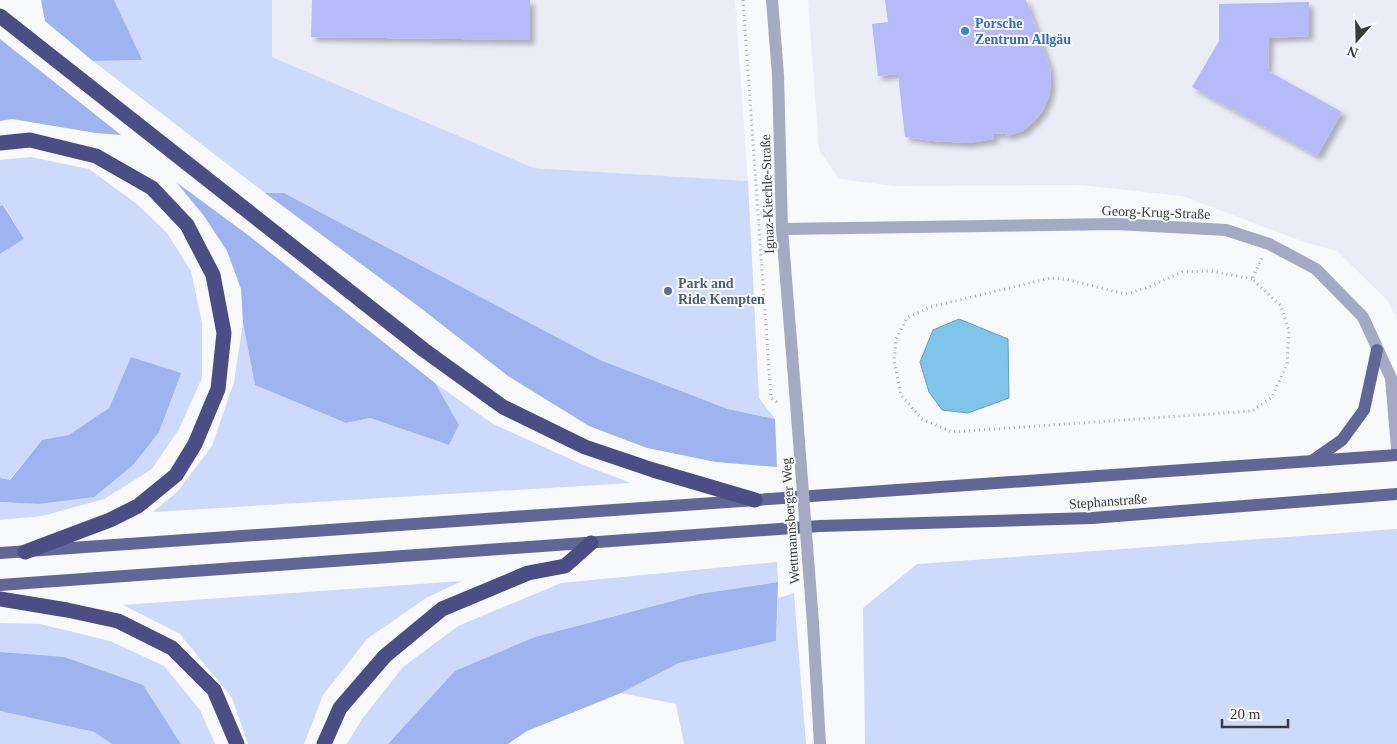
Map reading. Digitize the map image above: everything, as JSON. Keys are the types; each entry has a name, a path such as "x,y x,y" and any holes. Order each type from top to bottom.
{"highway":[{"path":"0,16 424,350 503,407 585,447 653,470 755,500"},
{"path":"0,144 30,140 96,156 152,188 187,224 213,275 224,333 218,389 195,444 176,475 138,506 110,520 25,552"},
{"path":"324,744 340,708 385,656 442,609 528,572 565,566 591,543"},
{"path":"0,600 118,620 172,648 214,690 237,744"}],"main road":[{"path":"1312,461 1342,440 1364,410 1377,350"},
{"name":"Stephanstraße","path":"0,553 1397,455"},
{"name":"Stephanstraße","path":"0,585 820,526 1092,518 1397,494"}],"street":[{"name":"Ignaz-Kiechle-Straße","path":"772,0 778,75 782,229 797,416"},
{"name":"Georg-Krug-Straße","path":"782,229 1116,224 1226,230 1269,244 1316,269 1362,318 1391,378 1397,448"},
{"name":"Wettmannsberger Weg","path":"797,416 820,744"}],"path":[{"path":"743,0 771,398"},
{"path":"1252,279 1269,244"},
{"path":"1210,271 1252,279 1280,306 1289,331 1287,364 1272,398 1252,411 952,432 922,419 901,395 894,361 896,340 907,318 930,307 1051,278 1065,278 1126,294 1146,288 1182,272 1210,271"}],"shaded area":[{"path":"41,0 114,0 142,60 93,61 45,21"},
{"path":"114,0 272,0 272,57 534,168 748,181 759,398 775,419 728,409 600,360 284,193 265,193 93,61 141,60"},
{"path":"272,0 735,0 748,181 534,168 272,57"},
{"path":"808,0 1397,0 1397,319 1387,300 1337,251 1304,242 1182,196 1080,185 894,186 839,179 819,150"},
{"path":"0,39 121,135 96,133 12,119 0,121"},
{"path":"31,157 89,169 137,204 167,233 191,271 202,323 202,378 179,429 152,469 104,499 42,516 0,520 0,502 38,504 181,374 131,357 109,408 69,436 42,440 9,480 0,478 0,254 24,239 4,205 0,206 0,160"},
{"path":"176,182 248,235 435,383 459,425 449,445 370,418 346,423 255,385 243,323 241,289 227,251 204,216"},
{"path":"265,193 284,193 600,360 728,409 775,419 777,467 716,462 647,448 589,426 508,376 418,306"},
{"path":"3,205 24,239 0,254 0,206"},
{"path":"959,319 1008,339 1009,398 968,413 942,410 929,392 920,362 933,330"},
{"path":"243,323 255,385 346,423 370,418 449,445 459,425 435,383 493,424 581,464 631,483 153,512 177,492 212,446 234,382"},
{"path":"131,357 181,373 159,432 133,465 94,497 38,504 0,502 0,478 10,480 42,440 69,435 109,408"},
{"path":"1397,529 1397,744 865,744 863,608 917,564"},
{"path":"777,562 778,582 699,594 535,637 392,739 388,744 347,744 362,719 403,667 458,626 561,583"},
{"path":"462,581 426,598 367,639 323,695 304,744 248,744 232,698 180,634 123,605"},
{"path":"778,582 776,641 679,663 621,693 527,731 508,744 388,744 455,671 535,637 699,594"},
{"path":"794,593 806,744 684,744 676,704 621,693 679,663 776,641 778,598"},
{"path":"0,623 40,624 110,641 164,666 200,710 215,744 181,744 174,732 0,652"},
{"path":"0,652 64,657 143,685 181,744 112,744 94,732 0,711"},
{"path":"0,711 94,732 112,744 0,744"}],"building":[{"path":"312,0 530,0 530,40 311,37"},
{"path":"885,0 1026,0 1050,68 1051,83 1049,96 1043,110 1023,131 1006,136 1005,133 993,134 994,139 968,143 905,137 898,74 878,76 872,24 888,22"},
{"path":"1309,2 1309,36 1269,38 1268,71 1342,112 1317,156 1192,87 1219,41 1219,4"}],"place":[{"name":"Porsche Zentrum Allgäu","path":"965,31"},
{"name":"Park and Ride Kempten","path":"668,291"}]}
